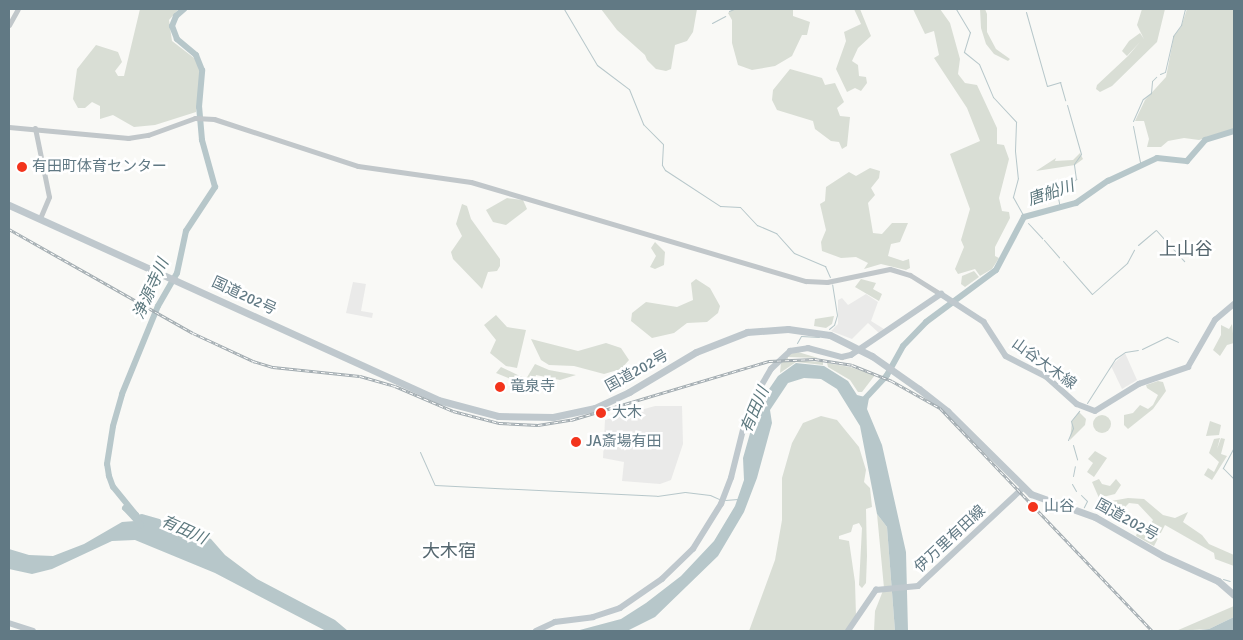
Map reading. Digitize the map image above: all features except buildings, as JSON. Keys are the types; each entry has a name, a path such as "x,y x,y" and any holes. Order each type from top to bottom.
{"highway":[{"name":"国道202号","path":"9,206 40,218 438,400 498,416 553,416 596,408 630,392 696,352 747,332 802,329 830,335 886,365 947,411 1023,488 1095,517 1163,556 1218,582 1234,595"}],"main road":[{"name":"山谷大木線","path":"941,294 984,322 1006,356 1047,377 1077,404 1092,411 1100,409 1139,384 1188,367 1215,320 1234,304"},
{"path":"536,631 555,622 593,616 628,603 662,579 693,549 721,504 744,426 760,388 782,356 798,348 842,357 861,350 941,294"},
{"name":"伊万里有田線","path":"848,631 876,590 882,586 918,586 1023,488"},
{"path":"9,623 33,631"}],"street":[{"path":"9,25 18,9"},
{"path":"9,127 128,138 148,135 191,120 207,118 358,166 455,178 493,188 806,281 827,282 890,269 910,275 941,294"},
{"path":"34,128 49,197 40,218"}],"shaded area":[{"path":"140,9 179,9 169,20 172,41 198,61 200,80 196,112 155,125 134,127 113,115 100,119 100,106 92,102 85,108 78,108 73,99 77,69 96,45 118,52 122,62 115,71 118,76 124,76"},
{"path":"601,9 697,9 693,32 687,41 675,45 671,69 666,71 656,69 647,60 645,55 617,30"},
{"path":"733,9 793,9 793,16 810,22 807,35 802,35 792,56 775,66 752,70 738,65 732,43 732,20 728,13"},
{"path":"854,9 860,9 871,36 858,48 852,61 858,65 859,76 866,77 867,83 861,91 855,88 847,92 836,69 846,41 844,32 861,24"},
{"path":"913,9 940,9 950,23 960,59 958,74 965,83 977,85 997,128 997,144 1004,145 1009,159 999,198 1002,211 1009,212 1010,218 995,247 995,256 999,258 992,269 980,276 975,269 958,274 955,269 964,247 961,240 970,209 950,154 980,141 967,108 934,58 939,55 934,31 925,34"},
{"path":"980,9 985,9 987,14 987,32 996,49 1010,59 1008,61 994,54 986,44 981,28"},
{"path":"1142,9 1165,9 1157,42 1112,86 1100,92 1096,89 1097,85 1128,56 1140,42 1127,56 1122,51 1129,41 1140,33 1144,39 1137,25"},
{"path":"1187,9 1234,9 1234,129 1199,140 1184,138 1168,141 1161,147 1147,147 1149,139 1144,121 1135,121 1145,100 1166,77 1174,36 1181,27"},
{"path":"790,69 822,78 825,85 835,83 844,102 837,108 840,116 850,117 847,146 842,149 839,142 831,141 815,129 813,121 777,110 772,100 773,90"},
{"path":"1080,153 1083,159 1075,165 1036,171 1056,158 1055,161 1073,160"},
{"path":"870,168 880,171 879,178 871,188 875,195 868,203 873,233 882,234 892,223 908,223 900,242 891,244 888,256 903,261 909,259 910,268 906,270 881,264 864,269 868,263 856,257 841,258 822,251 821,242 826,230 820,204 825,201 826,187 849,172 856,176"},
{"path":"507,198 523,200 527,209 506,225 493,222 486,210"},
{"path":"462,204 467,206 471,219 500,259 500,266 497,271 488,272 482,289 453,259 451,252 462,236 456,224"},
{"path":"655,242 665,252 664,265 655,269 650,267 656,256 651,248"},
{"path":"974,271 979,277 965,287 961,284 962,276"},
{"path":"696,279 710,288 720,306 718,313 707,322 687,323 674,333 652,338 631,321 632,313 646,302 677,307 693,300 691,283"},
{"path":"861,279 876,283 873,289 882,294 879,301 855,287"},
{"path":"353,282 366,284 361,311 373,313 372,318 346,313"},
{"path":"866,294 878,302 871,321 884,329 879,333 868,323 852,339 831,331 838,324 838,300 842,298 848,305"},
{"path":"496,315 507,327 526,330 517,368 506,366 490,353 496,340 484,325"},
{"path":"834,316 832,324 826,328 814,326 815,319"},
{"path":"1232,324 1234,343 1227,345 1220,356 1213,350 1221,335 1221,325 1229,329"},
{"path":"531,339 578,351 606,343 621,348 629,360 621,369 604,374 574,366 549,365 541,360"},
{"path":"798,352 818,358 788,357 788,360 823,362 823,365 796,362 780,373 781,362 788,354"},
{"path":"1125,353 1137,380 1122,389 1111,366"},
{"path":"827,363 850,367 875,375 862,392 858,392 850,380 828,367"},
{"path":"535,364 549,370 576,375 560,380 536,375 533,386 530,387 496,373 501,367 526,379"},
{"path":"1158,381 1163,382 1166,391 1153,409 1128,429 1124,425 1124,415 1133,413 1140,405 1148,409 1153,405 1158,395 1147,388 1146,385"},
{"path":"655,406 682,406 683,444 671,480 660,484 622,481 624,462 603,458 605,420"},
{"path":"1079,412 1086,419 1085,425 1070,440 1072,421"},
{"path":"1098,415 1106,415 1111,420 1109,431 1098,433 1093,428 1093,420"},
{"path":"821,416 837,420 859,447 866,470 864,482 870,488 872,507 866,509 866,583 862,588 859,585 862,528 859,523 853,525 851,532 839,536 839,539 849,541 855,582 856,616 846,631 749,631 775,560 782,520 782,478 792,443 803,423"},
{"path":"1210,421 1221,425 1219,435 1206,436"},
{"path":"1220,438 1217,449 1221,438 1225,439 1221,454 1227,456 1212,480 1204,475 1208,468 1214,472 1219,462 1209,453 1214,439"},
{"path":"1095,451 1107,458 1094,477 1087,472 1093,463 1088,459"},
{"path":"1099,479 1102,484 1110,486 1116,479 1121,485 1115,494 1099,498 1092,482"},
{"path":"1128,498 1144,499 1163,515 1175,518 1188,512 1183,522 1202,535 1209,544 1234,555 1234,566 1215,559 1214,553 1165,525 1154,546 1136,536 1142,526 1148,528 1153,520 1138,504 1129,503 1124,508 1100,503"},
{"path":"877,514 887,527 895,631 874,631 875,611 884,588"},
{"path":"1234,606 1234,617 1209,629 1176,631"}],"water":[{"path":"796,363 824,366 848,381 857,395 869,398 867,409 882,445 906,552 908,631 895,631 887,527 877,514 860,426 837,389 821,379 804,378 788,383 770,410 772,423 757,478 744,512 718,556 655,617 627,631 576,631 621,619 646,603 681,576 714,541 735,506 744,480 743,458 758,405 778,376"},
{"name":"有田川","path":"142,514 177,524 211,539 225,555 257,579 335,620 348,631 326,631 215,573 135,540 112,541 52,569 32,574 9,569 9,549 29,555 53,556 84,544 122,522 135,521 136,515"},
{"path":"1234,617 1233,631 1191,631 1209,629"}],"waterway":[{"name":"浄源寺川","path":"141,525 125,508 136,515 113,487 109,476 107,464 113,426 122,394 158,306 177,273 186,231 215,187 202,140 199,107 202,70 196,55 177,39 172,26 176,16 184,9"},
{"path":"564,9 597,65 629,89 643,124 663,144 662,165 665,170 720,206 740,207 757,225 776,233 794,253 825,266 830,277"},
{"path":"729,11 734,9"},
{"path":"956,9 970,32 964,52 979,64 993,97 1016,122 1015,151 1018,178 1013,197 1024,217"},
{"path":"1160,74 1165,72 1173,36 1181,25 1185,9"},
{"path":"1026,12 1047,86 1060,82 1065,100"},
{"path":"712,23 725,16"},
{"path":"1133,121 1143,99 1151,93 1152,81 1156,77"},
{"path":"1060,208 1057,193 1076,179 1074,164 1081,154 1067,105"},
{"path":"1133,126 1140,162"},
{"name":"唐船川","path":"861,403 887,375 903,346 926,322 996,270 1024,217 1076,203 1108,181 1157,158 1187,161 1205,140 1234,131"},
{"path":"1028,223 1042,238"},
{"path":"1138,245 1156,230 1184,261"},
{"path":"1044,240 1059,257"},
{"path":"1063,261 1092,294 1127,263 1134,250"},
{"path":"829,329 834,325 837,315 832,284"},
{"path":"797,343 801,336 819,337"},
{"path":"1142,349 1167,337 1178,342"},
{"path":"1087,403 1115,359 1125,352 1138,350"},
{"path":"1068,440 1073,428 1071,421 1079,411"},
{"path":"1073,445 1077,459"},
{"path":"1234,447 1223,468 1234,479"},
{"path":"420,452 435,485 657,496 685,492 710,495 721,500"},
{"path":"1073,476 1075,466"},
{"path":"1072,484 1076,491"},
{"path":"1081,495 1087,501 1084,507"},
{"path":"725,500 738,499"},
{"path":"1223,579 1230,581"}],"railway":[{"path":"9,229 193,333 253,361 273,367 360,376 395,386 453,411 499,423 538,425 571,420 769,361 815,359 852,365 892,381 940,408 1152,631"}],"place":[{"name":"有田町体育センター","path":"22,167"},
{"name":"竜泉寺","path":"500,387"},
{"name":"大木","path":"601,413"},
{"name":"JA斎場有田","path":"576,442"},
{"name":"山谷","path":"1033,507"}],"district":[{"name":"上山谷","path":"1186,249"},
{"name":"大木宿","path":"449,551"}]}
